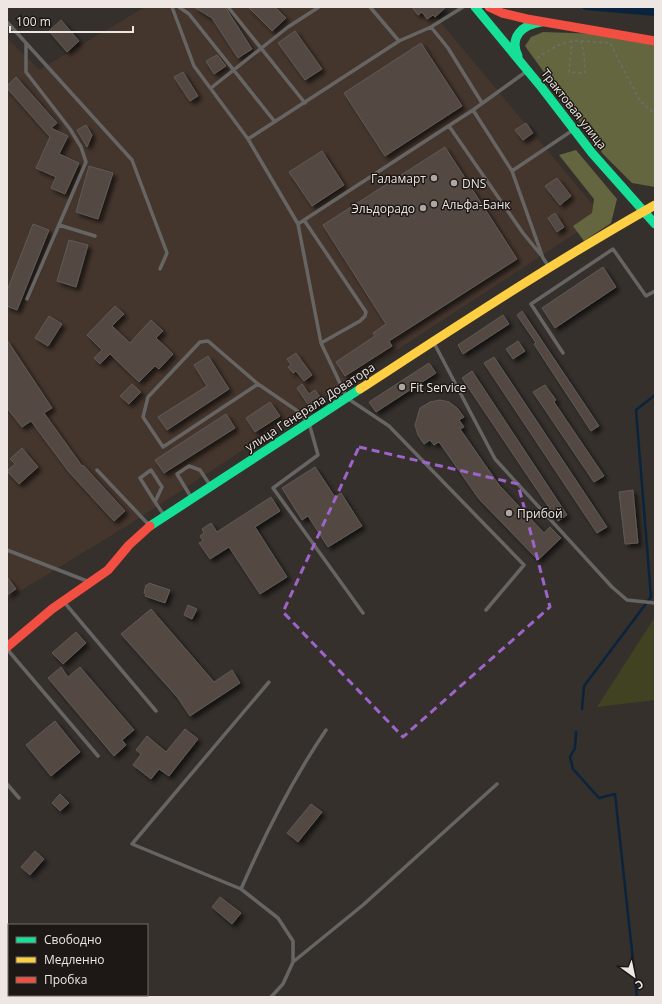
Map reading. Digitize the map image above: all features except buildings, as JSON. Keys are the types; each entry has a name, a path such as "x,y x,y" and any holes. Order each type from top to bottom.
{"street":[{"name":"Трактовая улица","path":"475,7 528,70 592,153 655,224"},
{"path":"489,7 506,14 541,22 630,35 655,41"},
{"path":"520,62 514,46 518,33 535,23 541,22"},
{"name":"улица Генерала Доватора","path":"7,648 64,601 108,570 129,545 149,526 164,515 596,238 655,205"}],"lane":[{"path":"172,7 194,66 248,139 298,224 320,344 347,398 389,426 524,565 486,610"},
{"path":"179,7 189,14 275,122"},
{"path":"228,7 262,47 305,103"},
{"path":"211,88 288,27 319,7"},
{"path":"370,7 399,41"},
{"path":"248,139 399,41 431,27 463,7"},
{"path":"7,22 132,160 167,253 160,268"},
{"path":"431,27 448,48 482,103"},
{"path":"26,44 26,72 70,129 81,147 86,162 27,300"},
{"path":"298,224 473,110 528,70"},
{"path":"473,110 512,171 543,258"},
{"path":"449,126 549,268"},
{"path":"512,171 574,129"},
{"path":"304,220 366,312 365,316 360,321 320,344"},
{"path":"58,225 95,236"},
{"path":"563,353 531,304 613,249 646,296 655,291"},
{"path":"258,384 163,447 143,417 148,397 200,342 208,341 258,384 296,410 309,423 318,455 273,488 363,613"},
{"path":"434,342 495,459 612,587 627,600 655,603"},
{"path":"192,498 176,474 189,466 200,470 211,486"},
{"path":"96,470 149,526"},
{"path":"155,502 162,487 151,470 140,478 155,502 164,515"},
{"path":"7,550 90,583"},
{"path":"64,601 156,711"},
{"path":"7,648 98,756"},
{"path":"269,682 132,844 241,888 278,918 294,941 293,962 283,984 271,997"},
{"path":"241,888 267,831 307,758 326,730"},
{"path":"7,784 19,798"},
{"path":"293,962 363,904 497,784"}],"path":[{"path":"536,58 566,41 610,43 640,101 655,114"},
{"path":"572,41 569,72 585,73 584,54 581,41"}],"highlighted area":[{"path":"359,447 518,484 550,607 403,737 283,612"}],"shaded area":[{"path":"145,7 428,7 602,216 125,527 7,599 7,38 39,70"}],"green space":[{"path":"543,32 630,35 655,42 655,187 632,183 603,154 525,46 531,37"},
{"path":"576,150 617,199 611,223 584,241 573,226 592,213 594,199 559,155"},
{"path":"655,617 655,700 597,707"}],"water":[{"path":"580,7 655,7 655,16 585,10"}],"waterway":[{"path":"582,709 584,686 651,597 636,410 655,395"},
{"path":"576,732 575,748 570,757 573,769 599,798 615,794 637,997"}],"traffic: fast":[{"path":"475,7 542,88 592,153 655,224"},
{"path":"518,56 515,43 519,33 528,26 541,22"},
{"path":"150,526 360,389"}],"traffic: slow":[{"path":"360,389 469,318 655,205"}],"traffic: jam":[{"path":"489,7 502,13 527,19 655,41"},
{"path":"7,647 52,609 108,570 129,545 150,526"}],"place":[{"name":"Галамарт","path":"434,178"},
{"name":"DNS","path":"454,183"},
{"name":"Альфа-Банк","path":"434,204"},
{"name":"Эльдорадо","path":"423,208"},
{"name":"Fit Service","path":"402,387"},
{"name":"Прибой","path":"509,513"}]}
